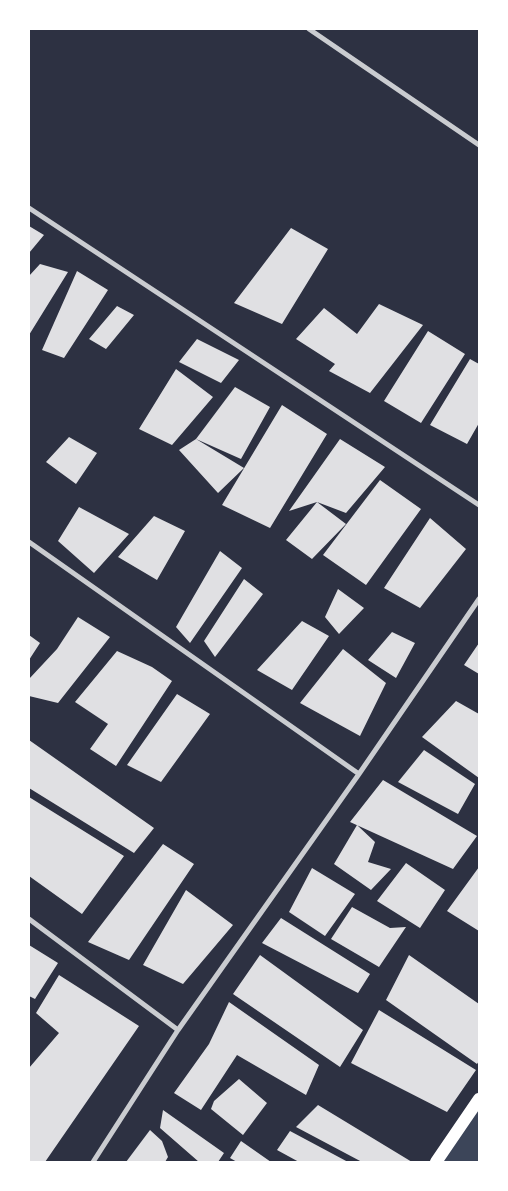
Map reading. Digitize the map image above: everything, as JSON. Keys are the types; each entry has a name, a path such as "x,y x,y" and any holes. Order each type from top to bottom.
{"main road":[{"path":"436,1162 479,1099"}],"street":[{"path":"309,29 479,145"},
{"path":"29,208 479,505"},
{"path":"29,542 359,774"},
{"path":"93,1162 178,1030 359,774 479,599"},
{"path":"29,919 178,1030"}],"shaded area":[{"path":"479,1099 479,1162 436,1162"}],"building":[{"path":"29,226 44,235 29,253"},
{"path":"291,228 328,249 282,324 234,303"},
{"path":"40,264 68,272 29,335 29,276"},
{"path":"77,271 108,290 64,358 42,350"},
{"path":"379,304 423,325 370,393 329,371 335,364 296,339 324,308 357,334"},
{"path":"117,306 134,315 106,349 89,339"},
{"path":"428,331 465,354 421,423 384,401"},
{"path":"197,339 239,360 221,383 179,362"},
{"path":"470,359 479,364 479,423 467,444 430,425"},
{"path":"176,369 213,397 172,445 139,429"},
{"path":"235,387 270,407 241,459 196,439"},
{"path":"282,405 327,434 270,528 222,505"},
{"path":"69,437 97,453 76,484 46,462"},
{"path":"196,439 244,468 218,493 179,450"},
{"path":"340,439 385,467 346,513 317,502 289,511"},
{"path":"380,480 421,509 366,585 323,555"},
{"path":"317,502 346,524 312,559 286,540"},
{"path":"79,507 129,534 94,573 58,541"},
{"path":"154,516 185,531 157,580 118,557"},
{"path":"430,518 466,549 420,608 384,588"},
{"path":"220,551 242,568 190,643 176,627"},
{"path":"244,579 263,594 215,657 204,641"},
{"path":"338,589 364,608 339,634 325,617"},
{"path":"78,617 110,637 58,703 29,696 29,679 57,649"},
{"path":"302,621 329,636 292,690 257,670"},
{"path":"392,632 415,643 396,678 368,660"},
{"path":"29,635 40,643 29,660"},
{"path":"479,643 479,674 464,665"},
{"path":"343,649 386,683 360,736 300,703"},
{"path":"117,651 152,667 172,681 116,766 90,749 108,724 75,702"},
{"path":"177,694 210,714 161,782 127,765"},
{"path":"456,701 479,714 479,778 422,737"},
{"path":"29,740 154,828 134,853 29,788"},
{"path":"424,750 475,784 458,814 398,782"},
{"path":"383,780 477,836 453,869 350,822"},
{"path":"29,797 124,856 82,914 29,876"},
{"path":"357,825 375,842 368,862 391,869 371,890 334,864"},
{"path":"163,844 194,864 129,960 88,942"},
{"path":"406,863 445,890 420,928 377,901"},
{"path":"479,867 479,931 447,911"},
{"path":"312,868 355,894 325,936 289,912"},
{"path":"186,890 233,925 183,984 143,965"},
{"path":"352,907 390,928 406,927 379,967 331,939"},
{"path":"281,918 370,974 358,993 262,943"},
{"path":"29,945 58,963 35,999 29,996"},
{"path":"260,955 363,1030 340,1067 233,994"},
{"path":"409,955 479,1004 479,1061 477,1064 386,1000"},
{"path":"59,975 139,1026 45,1162 29,1162 29,1068 59,1033 36,1013"},
{"path":"229,1002 319,1065 306,1095 237,1055 201,1110 174,1093 209,1044"},
{"path":"379,1010 476,1070 447,1112 351,1063"},
{"path":"239,1079 267,1103 243,1135 211,1109 214,1101"},
{"path":"318,1105 412,1162 362,1162 296,1127"},
{"path":"163,1110 224,1153 218,1162 199,1162 160,1128"},
{"path":"150,1130 162,1141 168,1157 165,1162 126,1162"},
{"path":"290,1131 348,1162 299,1162 277,1150"},
{"path":"241,1141 271,1162 237,1162 230,1158"}]}
